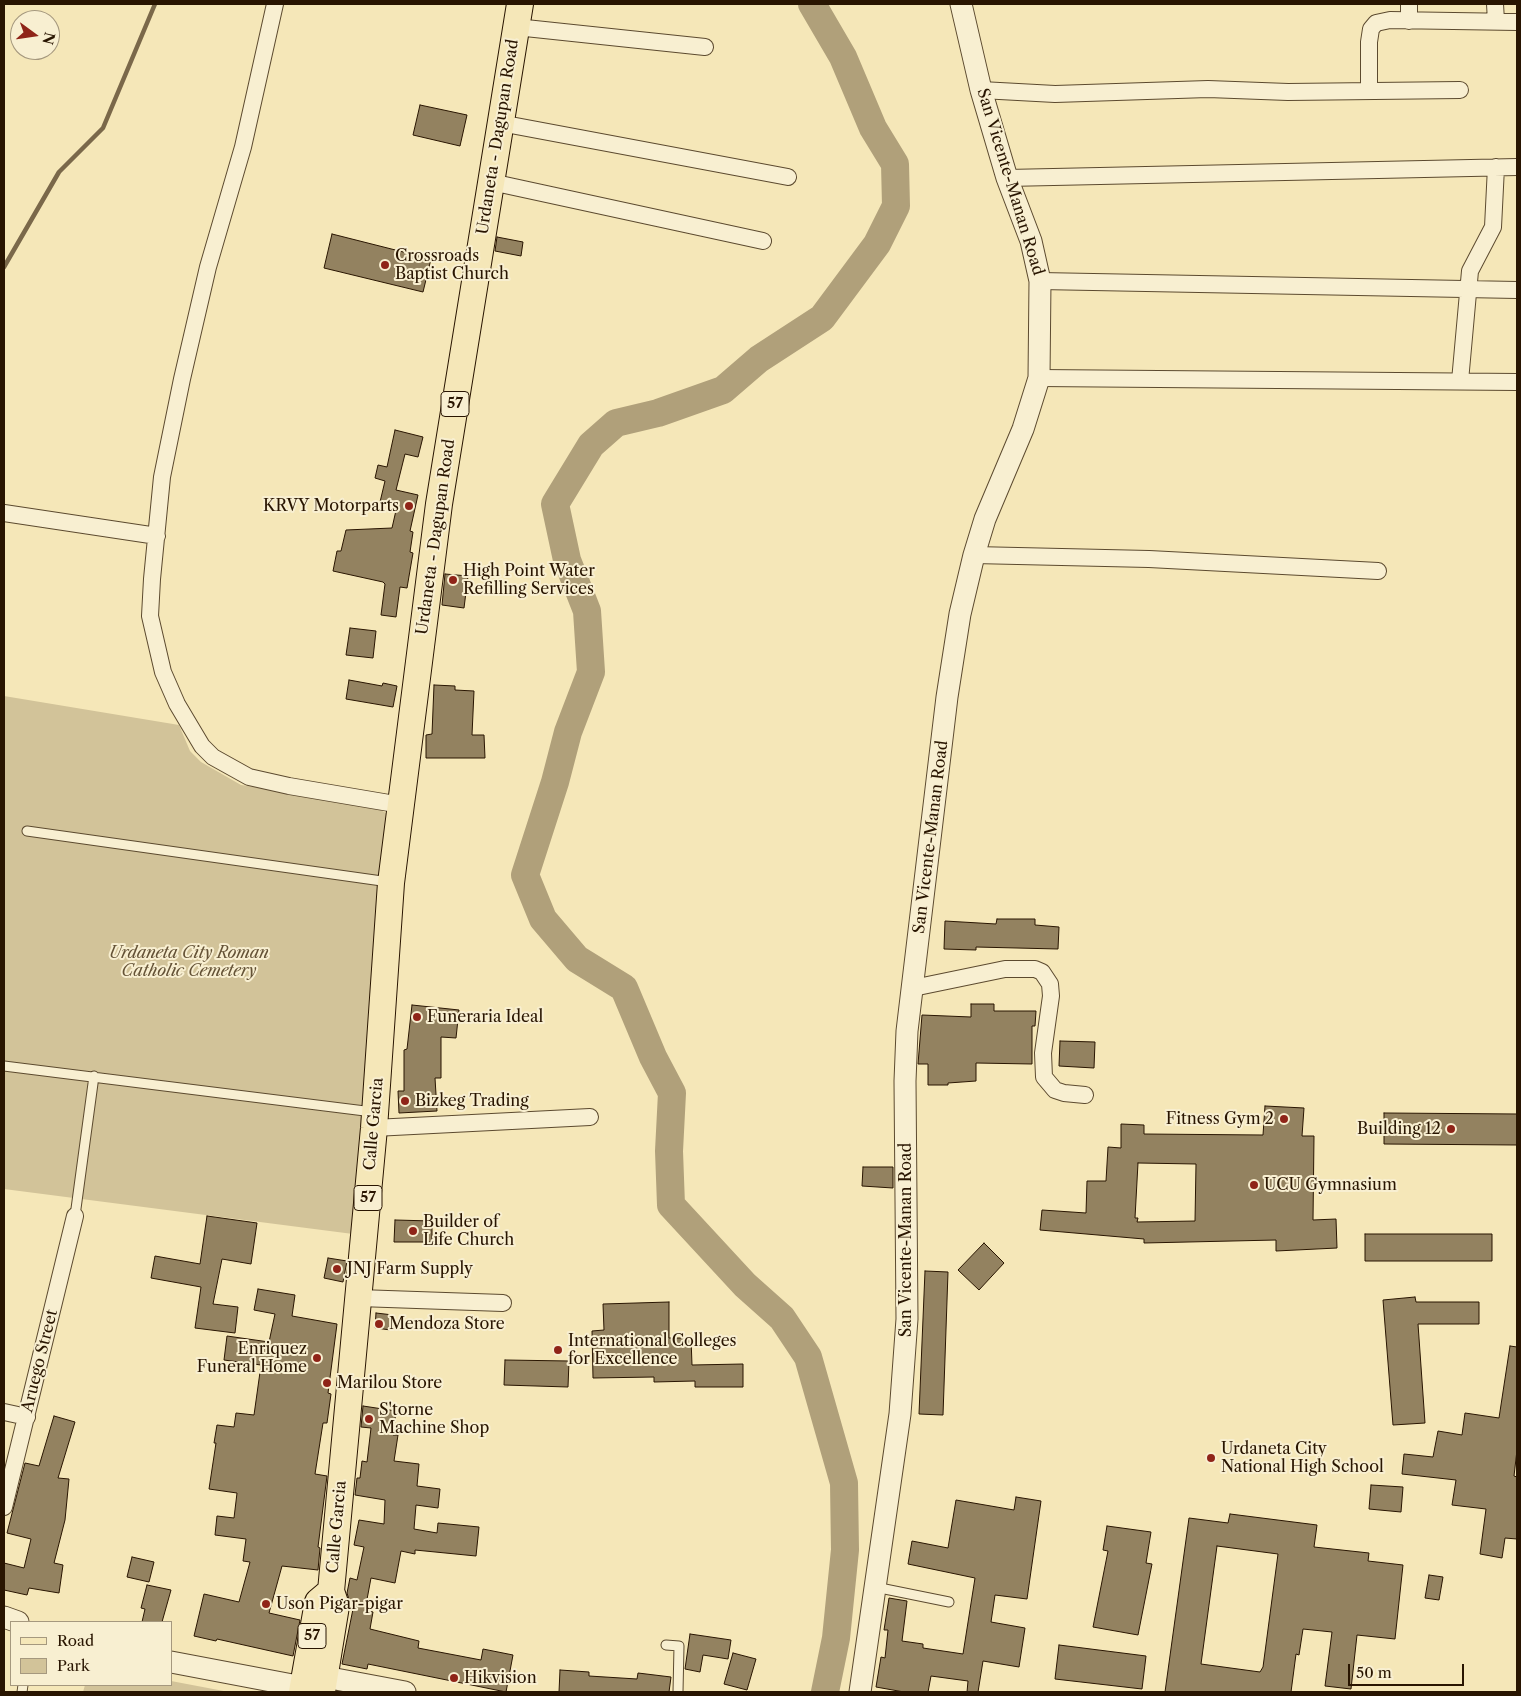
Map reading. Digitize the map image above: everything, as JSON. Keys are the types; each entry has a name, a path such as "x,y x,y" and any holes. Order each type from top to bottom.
{"main road":[{"name":"Urdaneta - Dagupan Road","path":"401,805 439,504 518,15"},
{"name":"Calle Garcia","path":"313,1687 336,1606 330,1591 375,1120 392,883 401,805"}],"street":[{"path":"275,4 243,147 208,267 182,379 162,477 150,616 164,672 177,704 202,746 225,766 249,776 289,786 401,805"},
{"name":"San Vicente-Manan Road","path":"860,1692 900,1414 907,1319 905,1081 907,1031 947,697 960,614 974,555 985,519 1023,429 1039,378 1040,281 1031,241 1007,178 982,90 961,4"},
{"path":"1409,4 1409,21"},
{"path":"1495,4 1496,21"},
{"path":"518,15 705,47"},
{"path":"1369,91 1369,42 1371,29 1376,23 1390,20 1517,22"},
{"path":"982,90 1055,94 1208,89 1288,92 1460,90"},
{"path":"500,122 788,177"},
{"path":"1460,381 1468,289 1473,266 1493,227 1496,167"},
{"path":"1007,178 1517,167"},
{"path":"491,182 762,241"},
{"path":"1040,281 1517,290"},
{"path":"1039,378 1517,382"},
{"path":"4,513 157,536"},
{"path":"974,555 1168,560 1378,571"},
{"path":"913,988 1005,969 1034,969 1042,972 1050,984 1051,996 1043,1053 1044,1077 1055,1090 1085,1095"},
{"path":"375,1120 590,1117"},
{"name":"Aruego Street","path":"4,1507 75,1216"},
{"path":"358,1298 503,1303"},
{"path":"4,1412 27,1417"},
{"path":"172,1662 313,1687 405,1692"}],"lane":[{"path":"27,831 392,883"},
{"path":"4,1066 94,1076 375,1120"},
{"path":"75,1216 94,1076"},
{"path":"874,1587 949,1602"},
{"path":"666,1645 679,1646 678,1692"}],"green space":[{"name":"Urdaneta City Roman Catholic Cemetery","path":"4,696 179,725 190,751 201,762 241,785 368,803 386,813 353,1234 4,1189"},
{"path":"172,1681 229,1692 83,1692 85,1686 172,1686"}],"building":[{"path":"420,105 467,115 460,146 413,135"},
{"name":"Crossroads Baptist Church","path":"332,234 431,259 423,292 324,268"},
{"path":"497,237 523,242 521,256 495,251"},
{"path":"395,430 423,437 418,457 405,454 396,490 418,495 410,531 413,532 410,552 413,553 407,588 400,587 396,617 381,615 385,584 383,582 333,571 337,551 341,551 346,530 392,528 397,506 380,502 385,481 375,478 378,465 387,467"},
{"path":"445,574 468,576 464,608 442,605"},
{"path":"350,628 376,631 373,658 346,655"},
{"path":"349,680 382,686 383,683 397,686 393,707 346,699"},
{"path":"434,685 455,686 455,690 474,691 472,735 484,735 485,758 426,758 426,735 432,734"},
{"path":"997,919 1035,919 1035,925 1059,927 1058,949 976,947 976,950 944,949 945,921 996,924"},
{"path":"971,1004 994,1004 994,1011 1036,1011 1035,1026 1032,1026 1032,1064 976,1063 976,1081 948,1083 948,1085 928,1085 928,1064 918,1064 922,1015 971,1017"},
{"path":"412,1005 459,1010 456,1038 441,1037 441,1078 435,1078 437,1111 399,1113 398,1091 404,1091 404,1050 407,1049"},
{"path":"1060,1041 1095,1042 1094,1068 1059,1066"},
{"path":"1265,1106 1304,1108 1302,1136 1314,1136 1313,1220 1336,1219 1337,1248 1276,1251 1276,1240 1144,1243 1144,1239 1040,1230 1042,1210 1086,1213 1087,1181 1106,1181 1108,1147 1121,1148 1121,1124 1144,1125 1144,1134 1263,1135","holes":["1138,1163 1196,1164 1195,1221 1137,1222 1138,1218 1135,1218"]},
{"name":"Building 12","path":"1384,1113 1517,1114 1517,1145 1384,1144"},
{"path":"863,1167 893,1167 893,1188 862,1186"},
{"path":"207,1216 257,1223 251,1264 222,1259 213,1304 238,1307 235,1333 195,1328 201,1287 151,1278 155,1256 200,1264"},
{"name":"Builder of Life Church","path":"395,1220 432,1221 432,1242 394,1242"},
{"path":"1365,1234 1492,1234 1492,1261 1365,1261"},
{"path":"984,1243 1004,1263 979,1290 958,1270"},
{"path":"328,1258 347,1261 343,1282 324,1278"},
{"path":"925,1271 948,1272 943,1415 919,1414"},
{"path":"258,1289 295,1295 292,1316 337,1324 328,1393 331,1394 327,1423 323,1423 315,1474 327,1476 318,1547 320,1548 318,1570 282,1566 269,1613 300,1620 293,1656 217,1639 216,1641 194,1636 204,1594 239,1602 250,1562 243,1561 246,1539 215,1535 217,1516 234,1518 237,1493 209,1489 217,1425 234,1427 236,1413 254,1415 261,1365 224,1360 227,1336 269,1342 275,1314 254,1310"},
{"path":"1415,1297 1416,1302 1479,1302 1479,1324 1418,1324 1425,1423 1393,1425 1383,1300"},
{"path":"669,1302 669,1338 691,1338 692,1365 743,1364 743,1387 695,1387 695,1381 654,1382 654,1377 593,1378 592,1331 604,1330 603,1304"},
{"path":"376,1313 393,1315 391,1330 375,1328"},
{"path":"1510,1346 1517,1347 1517,1450 1514,1476 1517,1477 1517,1539 1505,1538 1502,1558 1480,1554 1486,1509 1452,1505 1456,1480 1402,1474 1404,1454 1433,1457 1438,1431 1462,1435 1465,1413 1499,1418"},
{"path":"505,1360 569,1361 568,1387 504,1385"},
{"path":"363,1406 396,1411 393,1435 398,1435 394,1461 419,1464 417,1486 440,1489 438,1508 416,1505 414,1529 437,1533 438,1523 479,1527 476,1556 415,1550 415,1554 401,1551 395,1583 371,1578 365,1610 373,1612 370,1629 419,1641 418,1648 481,1660 483,1649 513,1655 506,1692 368,1664 367,1669 342,1664 354,1604 350,1603 347,1593 350,1578 357,1580 364,1547 354,1545 359,1520 384,1524 385,1500 355,1495 362,1461 367,1462 371,1428 361,1427"},
{"path":"54,1416 75,1422 58,1478 69,1479 65,1520 54,1563 63,1565 59,1593 29,1588 27,1595 4,1590 4,1563 24,1568 31,1539 7,1533 25,1463 39,1466"},
{"path":"1371,1485 1403,1487 1401,1512 1369,1509"},
{"path":"1016,1497 1041,1501 1027,1599 995,1595 991,1622 1025,1628 1019,1667 983,1661 978,1692 967,1692 968,1681 931,1676 928,1692 904,1692 876,1687 881,1657 885,1658 888,1630 884,1630 889,1598 907,1601 902,1641 923,1644 923,1648 963,1654 975,1578 908,1564 912,1541 948,1548 956,1500 1014,1510"},
{"path":"1230,1514 1317,1525 1314,1547 1369,1553 1368,1561 1403,1565 1395,1639 1357,1635 1351,1689 1325,1686 1332,1632 1303,1629 1299,1655 1296,1654 1291,1692 1165,1692 1189,1518 1228,1523","holes":["1217,1546 1278,1554 1263,1667 1260,1672 1201,1664"]},
{"path":"1107,1526 1151,1532 1146,1563 1152,1564 1138,1635 1093,1627 1108,1551 1103,1550"},
{"path":"132,1557 154,1562 149,1582 127,1577"},
{"path":"1429,1575 1443,1577 1439,1600 1425,1598"},
{"path":"147,1585 171,1590 162,1621 142,1621 145,1609 141,1608"},
{"path":"690,1634 731,1640 728,1659 703,1655 700,1672 685,1669"},
{"path":"1059,1645 1146,1656 1142,1689 1055,1679"},
{"path":"733,1653 756,1659 747,1690 724,1684"},
{"path":"560,1670 589,1672 589,1676 637,1679 638,1673 671,1677 669,1692 559,1692"}],"waterway":[{"path":"4,267 59,172 103,128 155,4"},
{"path":"812,4 843,57 873,128 895,164 896,206 877,244 822,318 759,359 723,390 658,413 616,423 591,445 555,504 567,560 587,611 591,672 568,732 555,782 525,875 543,919 577,959 624,988 653,1057 672,1093 669,1151 671,1205 745,1285 782,1318 808,1357 844,1483 845,1550 836,1638 825,1692"}],"place":[{"name":"Crossroads Baptist Church","path":"385,265"},
{"name":"KRVY Motorparts","path":"409,506"},
{"name":"High Point Water Refilling Services","path":"453,580"},
{"name":"Funeraria Ideal","path":"417,1017"},
{"name":"Bizkeg Trading","path":"405,1101"},
{"name":"Fitness Gym 2","path":"1284,1119"},
{"name":"Building 12","path":"1451,1129"},
{"name":"UCU Gymnasium","path":"1254,1185"},
{"name":"Builder of Life Church","path":"413,1231"},
{"name":"JNJ Farm Supply","path":"337,1269"},
{"name":"Mendoza Store","path":"379,1324"},
{"name":"International Colleges for Excellence","path":"558,1350"},
{"name":"Enriquez Funeral Home","path":"317,1358"},
{"name":"Marilou Store","path":"327,1383"},
{"name":"S'torne Machine Shop","path":"369,1419"},
{"name":"Urdaneta City National High School","path":"1211,1458"},
{"name":"Uson Pigar-pigar","path":"266,1604"},
{"name":"Hikvision","path":"454,1678"}]}
